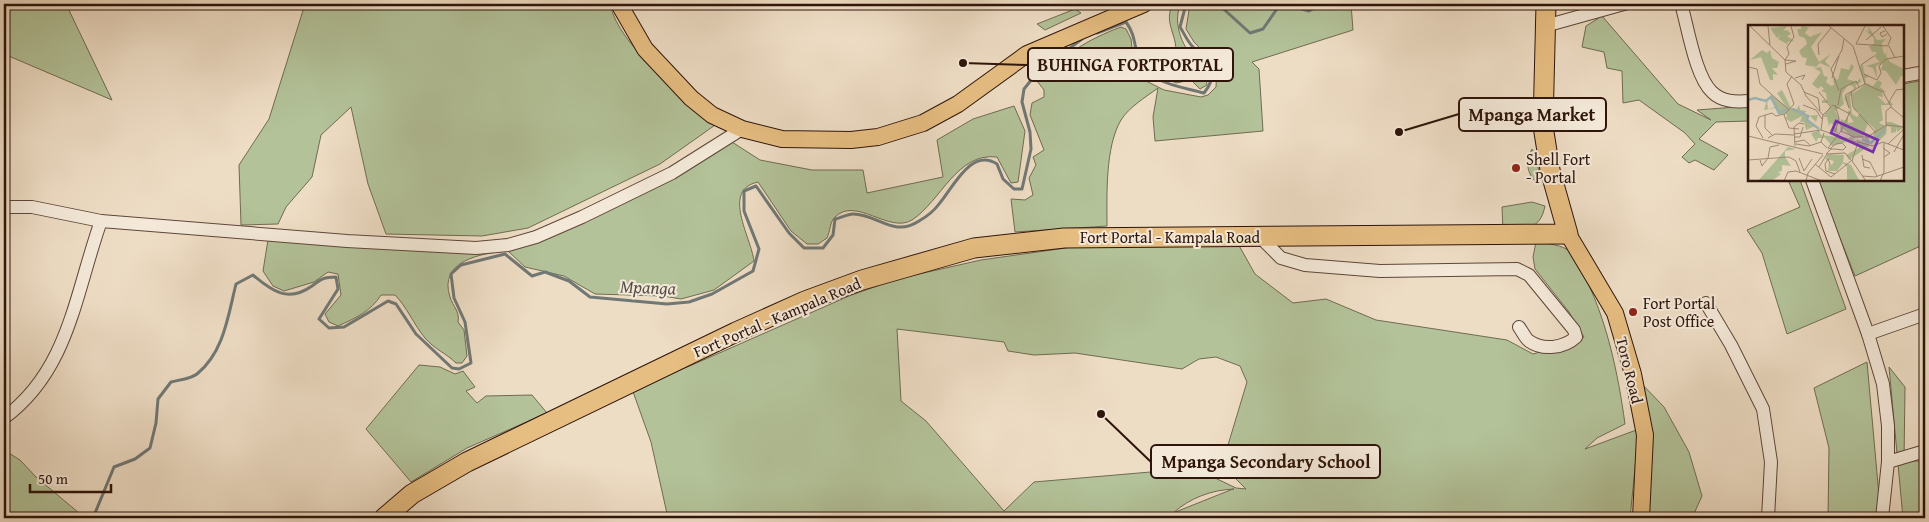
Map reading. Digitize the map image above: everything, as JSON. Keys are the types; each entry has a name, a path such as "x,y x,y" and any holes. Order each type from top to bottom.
{"highway":[{"path":"1546,4 1543,126 1550,170 1568,234"},
{"name":"Fort Portal - Kampala Road","path":"384,518 412,494 476,458 736,332 805,301 862,280 974,248 1064,238 1568,234"}],"main road":[{"path":"619,4 645,49 692,98 712,115 742,129 782,139 851,140 878,137 923,123 958,104 1027,54 1144,4"},
{"name":"Toro Road","path":"1568,234 1615,313 1633,374 1645,435 1641,518"}],"street":[{"path":"1546,26 1624,4"},
{"path":"1681,4 1701,75 1712,92 1728,101 1748,101"},
{"path":"1904,76 1925,72"},
{"path":"4,207 32,207 101,221 347,241 476,248 508,245 582,217 656,181 742,129"},
{"path":"1812,181 1868,334 1883,384 1888,426 1888,462 1882,518"},
{"path":"4,418 44,379 58,356 101,221"},
{"path":"1259,236 1281,258 1305,265 1380,271 1517,269 1529,275 1574,330 1576,337 1563,346 1543,347 1529,340 1519,327"},
{"path":"1706,303 1731,345 1763,409 1770,462 1768,518"},
{"path":"1868,334 1925,314"},
{"path":"1888,462 1925,451"}],"green space":[{"path":"4,4 66,4 112,100 4,54"},
{"path":"305,4 610,4 616,21 639,53 718,123 660,164 528,228 482,236 386,234 368,184 351,107 321,135 312,177 286,207 278,224 241,225 239,165 269,119"},
{"path":"1173,4 1181,4 1178,23 1181,37 1187,50 1202,68 1205,75 1207,85 1200,89 1191,80 1176,83 1167,79 1176,56 1176,46 1169,17"},
{"path":"1190,4 1351,4 1353,30 1252,62 1259,69 1263,131 1155,141 1153,117 1158,88 1128,111 1116,131 1108,172 1107,226 1015,232 1011,199 1025,200 1033,195 1029,178 1036,165 1033,157 1044,150 1030,115 1032,103 1044,97 1044,90 1037,81 1076,49 1097,37 1121,27 1126,29 1131,39 1133,57 1137,59 1144,80 1164,90 1201,97 1208,95 1216,87 1217,66 1194,42 1186,29"},
{"path":"1075,9 1081,13 1045,30 1037,24"},
{"path":"1602,16 1678,104 1711,120 1697,110 1748,106 1748,121 1716,122 1699,139 1728,155 1714,170 1695,160 1689,163 1682,157 1695,144 1685,133 1639,100 1623,103 1622,71 1607,68 1604,52 1582,47 1586,26"},
{"path":"1925,80 1925,185 1919,188 1925,201 1925,244 1855,276 1817,181 1904,181 1904,84"},
{"path":"1014,106 1025,131 1018,182 1011,183 997,157 983,157 971,162 960,170 922,212 912,220 903,223 883,220 863,212 843,212 833,219 827,238 818,244 807,244 791,231 758,182 747,187 741,194 741,216 754,261 714,290 681,299 663,296 595,294 564,276 525,267 508,251 486,254 464,261 450,275 448,285 450,297 458,315 458,322 464,330 467,356 462,363 456,363 429,342 395,295 381,295 368,310 338,326 329,322 325,314 341,295 338,274 328,272 314,282 284,291 273,286 263,271 268,240 429,249 536,235 732,142 760,160 812,170 863,170 867,193 943,177 937,140 973,119"},
{"path":"1532,149 1536,155 1540,179 1535,181 1528,166"},
{"path":"1788,181 1800,181 1846,309 1787,334 1762,253 1747,230 1800,207"},
{"path":"1532,202 1545,206 1539,220 1525,229 1503,232 1502,207"},
{"path":"1237,242 1255,274 1293,303 1326,299 1376,320 1507,340 1533,354 1575,342 1584,337 1569,312 1535,269 1533,257 1536,242 1564,248 1572,253 1577,260 1599,309 1615,366 1625,424 1597,438 1585,449 1639,429 1630,518 1170,518 1172,514 1167,518 668,518 651,442 632,389 692,365 849,296 897,279 981,260 1094,244","holes":["897,329 1004,342 1008,351 1034,355 1075,353 1182,369 1199,359 1216,357 1240,366 1247,382 1222,465 1246,489 1236,488 1211,476 1162,471 1034,482 1004,511 926,421 901,401","1233,489 1173,513 1186,503 1217,491"]},
{"path":"1867,362 1881,518 1828,518 1829,448 1814,388"},
{"path":"419,365 440,367 455,374 463,371 475,387 466,391 477,403 486,396 532,395 547,413 467,448 411,482 366,429"},
{"path":"1889,367 1905,387 1904,461 1925,461 1925,518 1903,518"},
{"path":"1638,380 1664,407 1689,452 1702,496 1692,518 1639,518"},
{"path":"4,450 20,460 36,477 85,518 4,518"}],"waterway":[{"name":"Mpanga","path":"1097,33 1126,22 1132,34 1141,64 1148,72 1164,82 1204,93 1209,86 1212,73 1207,63 1189,42 1180,27 1186,4"},
{"name":"Mpanga","path":"1218,4 1250,33 1263,29 1279,6 1291,6 1309,11 1321,4"},
{"name":"Mpanga","path":"93,518 114,467 135,459 150,448 156,423 158,399 171,382 194,376 206,365 224,333 236,284 253,275 274,290 288,294 303,291 328,277 336,277 338,289 319,319 329,328 344,327 388,301 396,304 416,334 452,368 459,369 471,363 465,322 454,298 451,274 461,265 505,254 532,276 545,272 569,281 590,297 667,304 689,302 712,294 753,271 759,249 744,211 744,191 756,186 789,233 804,248 823,248 833,235 835,219 853,214 870,217 893,226 910,226 930,214 964,172 971,165 979,161 988,160 997,164 1003,179 1014,189 1022,189 1031,149 1030,132 1022,102 1024,89 1045,63 1062,54 1082,39"}],"place":[{"name":"BUHINGA FORTPORTAL","path":"963,63"},
{"name":"Mpanga Market","path":"1399,132"},
{"name":"Shell Fort - Portal","path":"1516,168"},
{"name":"Fort Portal Post Office","path":"1633,312"},
{"name":"Mpanga Secondary School","path":"1101,414"}]}
